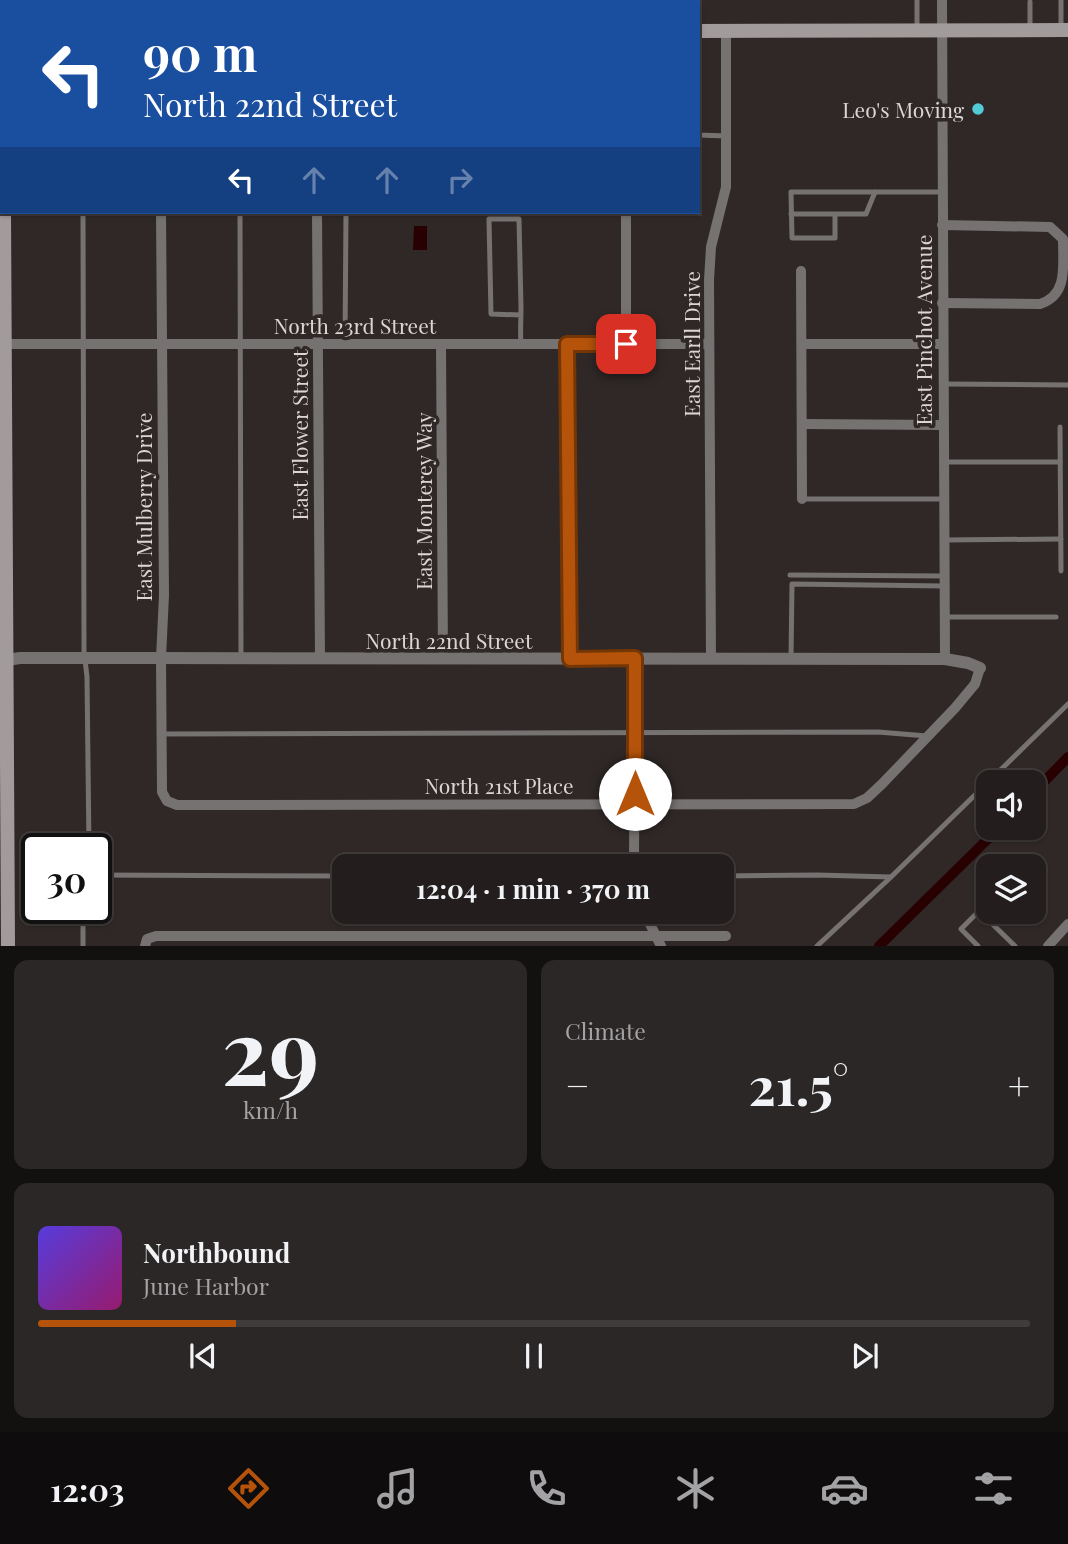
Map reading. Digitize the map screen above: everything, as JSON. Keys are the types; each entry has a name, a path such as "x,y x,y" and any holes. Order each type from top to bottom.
{"main road":[{"path":"700,31 1065,30"},
{"path":"4,214 2,660 8,946"}],"street":[{"name":"East Pinchot Avenue","path":"942,0 945,659"},
{"name":"East Earll Drive","path":"710,659 710,258 726,187 726,31"},
{"name":"East Mulberry Drive","path":"161,214 164,595 161,734 162,792 167,801"},
{"name":"East Flower Street","path":"317,214 317,526 320,659"},
{"path":"626,214 626,344"},
{"path":"942,225 1050,227 1063,239 1063,281 1059,295 1040,304 942,303"},
{"path":"801,271 802,499"},
{"name":"North 23rd Street","path":"3,344 709,344"},
{"name":"East Monterey Way","path":"441,344 443,659"},
{"path":"567,344 570,659"},
{"path":"802,344 943,344"},
{"path":"802,424 943,425"},
{"path":"635,658 635,854"},
{"name":"North 22nd Street","path":"2,660 945,659 980,668"},
{"name":"North 21st Place","path":"167,801 177,805 854,804 867,798 927,736 975,684 980,668"},
{"path":"1048,946 1068,923"},
{"path":"651,924 660,941"},
{"path":"146,942 156,936 268,941 660,941 726,936"}],"lane":[{"path":"254,0 260,0"},
{"path":"917,0 917,30"},
{"path":"1061,1 1065,30"},
{"path":"1030,2 1030,30"},
{"path":"700,135 727,136"},
{"path":"835,215 835,238 792,238 791,192 942,192"},
{"path":"792,214 866,214 875,192"},
{"path":"83,214 85,658 89,833"},
{"path":"240,214 241,659"},
{"path":"345,344 346,214"},
{"path":"521,315 491,314 489,219 519,219 521,315 521,344"},
{"path":"943,384 1068,385"},
{"path":"1060,427 1060,571"},
{"path":"943,462 1060,462"},
{"path":"802,499 944,499"},
{"path":"944,540 1060,539"},
{"path":"790,575 944,581"},
{"path":"792,659 792,584 944,581"},
{"path":"944,617 1056,617"},
{"path":"817,946 1068,704"},
{"path":"161,734 878,732 927,736"},
{"path":"734,876 817,874 891,877"},
{"path":"112,876 332,876"},
{"path":"978,946 961,929 979,911 1015,946"},
{"path":"83,924 83,946"}],"shaded area":[{"path":"414,226 427,226 427,250 413,250"}],"waterway":[{"path":"1046,780 1068,757"},
{"path":"879,946 987,840"}],"place":[{"name":"Leo's Moving","path":"978,109"}],"route":[{"path":"626,344 567,344 570,659 635,658 635,794"}]}
